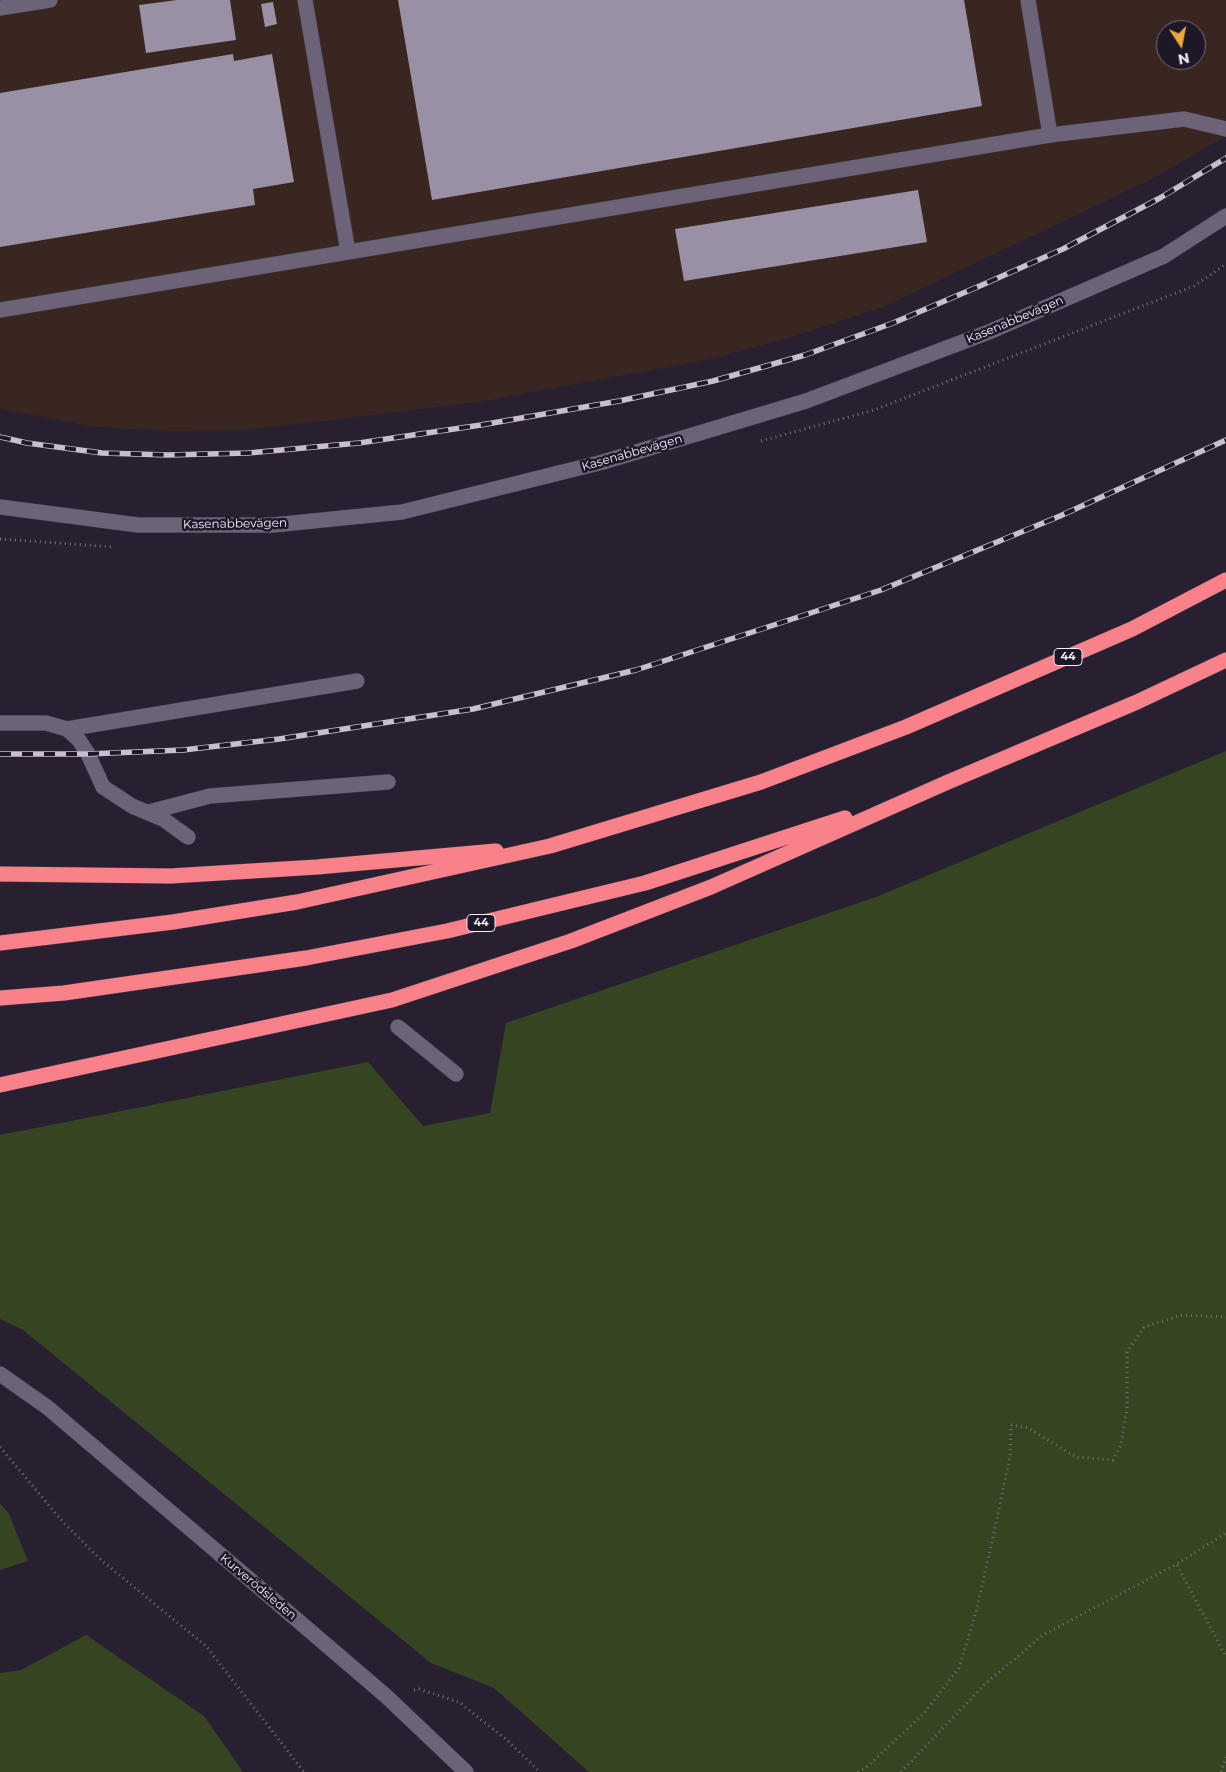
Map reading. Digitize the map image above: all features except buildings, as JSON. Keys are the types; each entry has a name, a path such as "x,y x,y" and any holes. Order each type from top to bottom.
{"highway":[{"name":"44","path":"0,942 173,922 297,902 550,846 761,782 906,727 1132,628 1226,580"},
{"name":"44","path":"0,998 64,994 306,958 447,931 645,883 800,833 948,782 1137,702 1226,660"},
{"path":"0,1085 392,1000 571,941 711,887 948,782"},
{"path":"0,874 171,876 317,867 550,846"}],"street":[{"path":"0,8 50,0"},
{"path":"305,0 348,252"},
{"path":"1028,0 1050,135"},
{"path":"0,310 1050,135 1184,119 1226,129"},
{"name":"Kasenabbevägen","path":"0,508 138,525 273,525 402,512 603,462 806,402 989,332 1164,256 1226,216"},
{"path":"0,723 46,723 67,729 357,681"},
{"path":"67,729 79,740 88,754 103,787 132,806 149,812 188,837"},
{"path":"149,812 210,796 388,782"},
{"path":"398,1027 456,1074"},
{"name":"Kurverödsleden","path":"0,1374 47,1407 386,1696 466,1772"},
{"name":"Kurverödsleden","path":"0,1384 47,1407"}],"path":[{"path":"858,1772 868,1766 925,1712 959,1668 976,1612 993,1537 1010,1456 1011,1425 1028,1428 1076,1457 1113,1460 1121,1445 1127,1409 1126,1352 1144,1327 1182,1315 1226,1317"},
{"path":"0,1447 62,1521 101,1560 206,1646 304,1772"},
{"path":"901,1772 984,1684 1043,1635 1177,1564 1226,1532"},
{"path":"1177,1564 1226,1657"},
{"path":"386,1696 419,1689 458,1702 508,1741 540,1772"},
{"path":"1221,1772 1226,1757"}],"shaded area":[{"path":"0,0 1226,0 1226,136 1152,179 883,307 795,336 710,359 479,402 247,430 172,431 95,427 0,409"}],"green space":[{"path":"1226,751 1226,1772 589,1772 494,1688 431,1663 23,1330 0,1319 0,1135 368,1062 423,1126 490,1113 506,1023 876,897"},
{"path":"0,1503 9,1514 28,1561 0,1570"},
{"path":"86,1635 204,1716 243,1772 0,1772 0,1673 21,1670"}],"railway":[{"path":"0,437 27,443 102,453 168,455 248,453 359,443 481,425 619,401 713,381 805,355 893,323 982,285 1063,249 1160,198 1226,158"},
{"path":"0,754 88,754 183,750 279,739 473,709 636,670 881,590 1060,516 1226,440"}]}
